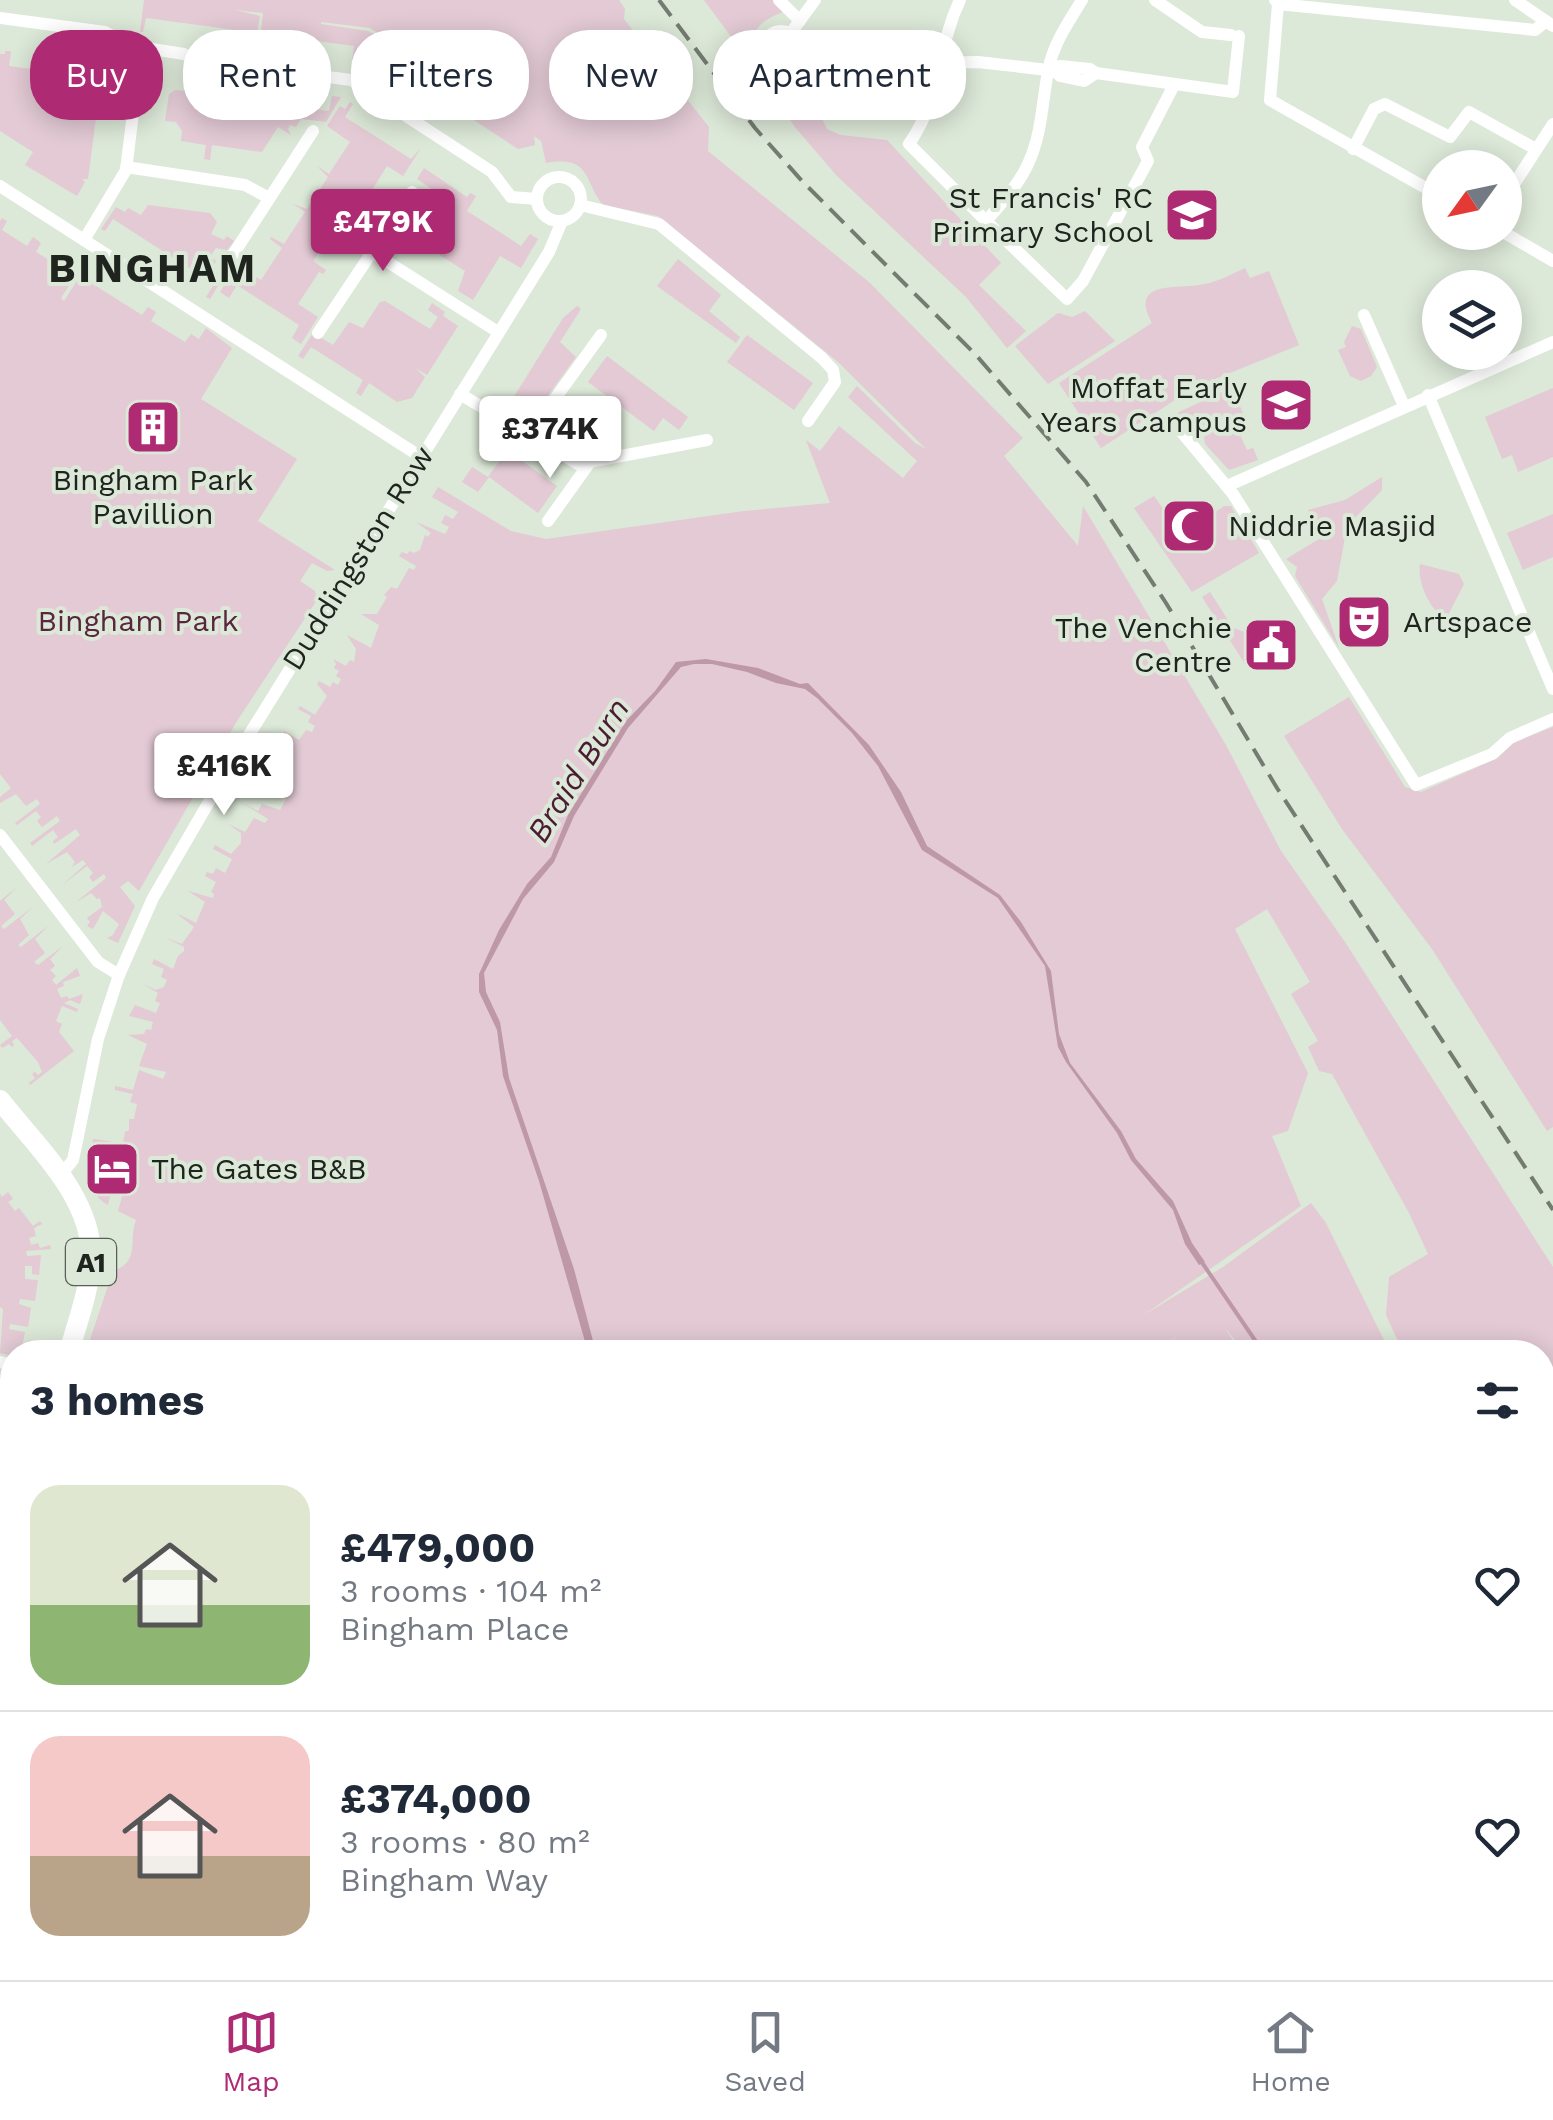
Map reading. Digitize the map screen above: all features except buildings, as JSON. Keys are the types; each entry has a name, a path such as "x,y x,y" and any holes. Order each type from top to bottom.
{"main road":[{"name":"A1","path":"0,1100 60,1176 84,1216 91,1252 72,1340"}],"street":[{"path":"780,0 800,21"},
{"path":"793,30 815,0"},
{"path":"949,30 960,0"},
{"path":"986,222 1006,200 1028,164 1043,116 1059,37 1082,0"},
{"path":"966,62 1051,70 1060,66 1090,68 1096,73 1232,92 1235,35 1202,32 1154,0"},
{"path":"1515,0 1549,24"},
{"path":"1422,186 1270,100 1276,2 1535,30 1549,24"},
{"path":"0,18 105,32 127,45 184,54 196,60 346,78 488,169 511,197 537,199"},
{"path":"925,120 909,144 1067,299 1076,293 1148,161 1142,147 1174,85"},
{"path":"1353,149 1374,109 1385,104 1450,137 1469,112 1534,148"},
{"path":"84,240 126,166 132,120"},
{"path":"1522,169 1553,124"},
{"path":"225,267 313,131"},
{"path":"126,166 245,185 269,198"},
{"path":"564,178 578,188 580,205 573,216 562,220 544,216 537,199 547,180 564,178"},
{"path":"0,186 421,457"},
{"path":"318,334 412,192"},
{"path":"580,205 657,222 826,362 836,378 834,386 808,421"},
{"name":"Duddingston Row","path":"60,1176 73,1160 98,1039 118,975 145,913 548,252 562,220"},
{"path":"1522,243 1553,261"},
{"path":"372,252 498,332"},
{"path":"1364,315 1404,406"},
{"path":"528,436 601,335"},
{"path":"1228,486 1553,342"},
{"path":"460,394 572,462 588,464 707,440"},
{"path":"1426,396 1553,689"},
{"path":"1174,423 1228,486 1416,784 1492,754 1510,738 1553,719"},
{"path":"548,521 588,464"},
{"path":"0,835 98,962 118,975"}],"green space":[{"path":"144,0 619,0 625,9 624,19 633,30 549,30 549,120 693,120 693,107 709,127 708,151 870,283 1023,438 1004,456 1078,546 1083,506 1226,745 1281,851 1345,942 1553,1267 1553,1340 1397,1340 1386,1315 1389,1277 1428,1254 1332,1074 1319,1071 1308,1047 1318,1041 1291,994 1310,982 1267,909 1235,929 1308,1073 1288,1131 1272,1136 1301,1206 1142,1316 1223,1267 1311,1203 1326,1223 1384,1340 1235,1340 1224,1327 1233,1340 1173,1340 1178,1335 1172,1340 90,1340 113,1271 130,1256 136,1220 118,1211 134,1154 126,1152 124,1160 112,1152 110,1158 105,1157 101,1174 105,1176 104,1182 113,1184 108,1205 91,1185 93,1139 123,1143 129,1119 134,1119 137,1104 130,1102 133,1094 115,1090 115,1086 133,1090 139,1070 163,1079 166,1072 139,1066 147,1044 128,1035 144,1034 146,1029 151,1030 153,1022 129,1016 135,1005 156,1013 158,993 143,984 156,990 164,987 164,969 152,964 154,959 173,969 184,951 184,947 166,938 182,944 194,927 176,913 196,923 205,902 188,891 213,898 211,892 216,882 205,876 207,872 213,874 216,868 225,873 232,859 213,849 215,845 231,854 241,843 241,833 228,824 245,832 254,818 265,823 268,819 241,802 258,811 262,804 280,810 286,799 259,785 263,778 278,782 281,776 277,773 282,763 268,755 271,749 289,751 293,743 281,736 284,731 299,740 306,730 312,732 315,726 308,722 311,716 298,709 300,706 315,715 327,696 317,684 319,681 330,687 333,682 338,685 341,679 336,676 339,671 334,668 333,659 346,666 350,660 354,662 356,649 347,635 371,648 379,625 361,614 377,614 387,597 384,595 391,587 397,589 409,568 414,570 416,566 399,556 402,552 420,550 425,535 431,533 416,522 445,534 449,527 441,523 445,515 453,519 458,512 432,497 438,487 511,531 546,539 830,503 806,440 820,451 839,426 903,478 917,461 848,397 857,386 926,449 838,362 658,216 603,205 579,166 546,163 541,141 534,136 535,145 518,149 474,120 529,120 529,30 373,30 321,22 361,30 351,30 351,46 331,43 331,30 261,30 263,13 235,10 260,16 258,30 146,18 140,30"},
{"path":"704,0 774,0 783,12 757,30 726,30"},
{"path":"11,51 9,66 30,69 30,120 96,120 88,179 82,179 85,182 77,196 25,165 33,152 0,131 0,54"},
{"path":"183,91 183,120 300,120 296,127 290,125 291,135 278,127 262,152 212,145 210,160 204,159 206,145 181,141 182,131 176,122 165,121 169,94"},
{"path":"332,96 341,97 331,114"},
{"path":"351,103 345,117 411,159 421,148 403,176 387,166 367,198 368,204 356,196 313,261 326,270 323,274 319,272 298,304 318,317 301,344 292,338 299,325 237,285 229,298 220,292 237,265 261,280 282,248 271,237 284,244 305,212 293,204 307,209 328,177 317,166 329,174 350,142 327,126 340,106 345,109"},
{"path":"790,120 823,120 827,129 841,135 887,140 1001,263 979,285 1026,331 1007,348 966,297 837,176"},
{"path":"424,168 467,197 470,193 476,196 467,211 521,246 530,234 538,239 521,268 500,256 473,300 458,291 465,271 430,249 426,230 435,215 423,206 433,190 417,179"},
{"path":"148,205 210,213 217,222 211,234 234,241 227,250 216,248 210,257 216,261 212,269 224,276 210,299 206,297 214,284 113,219 105,231 101,229 116,207 141,215"},
{"name":"Bingham Park","path":"2,218 7,221 2,230 27,246 33,237 41,243 36,252 75,276 61,298 64,301 80,276 142,315 148,307 156,312 151,321 185,342 191,334 199,339 206,328 232,348 201,399 297,459 258,521 335,570 327,571 312,563 300,581 315,591 317,600 237,721 139,891 128,881 120,887 135,906 118,943 107,938 119,924 103,911 93,929 87,926 87,918 102,907 100,898 91,893 75,903 106,878 104,874 93,882 89,877 93,873 87,866 62,885 86,864 83,860 72,867 75,862 67,852 46,864 80,835 76,829 54,844 58,837 53,830 32,846 30,843 60,821 57,816 42,827 36,811 17,825 40,804 37,799 26,806 16,794 0,803 0,797 11,788 0,774"},
{"path":"678,259 721,295 709,311 740,337 736,343 657,286"},
{"path":"1245,268 1250,278 1269,271 1299,345 1195,387 1101,448 1059,383 1152,323 1146,309 1150,294 1211,282"},
{"path":"385,301 430,329 438,317 428,310 432,303 458,326 427,375 415,368 425,377 412,398 397,402 369,383 361,396 356,393 363,380 311,347 303,359 298,356 313,333 333,345 349,322 363,328 380,302"},
{"path":"577,306 581,309 560,342 576,357 533,416 517,419 505,411 563,318"},
{"path":"1085,311 1115,341 1048,384 1015,346 1058,313 1072,317"},
{"path":"1352,326 1361,329 1377,367 1361,381 1350,376 1338,350 1346,347 1344,342"},
{"path":"747,335 813,383 794,410 727,362"},
{"path":"607,356 688,417 679,430 663,418 654,431 588,382"},
{"path":"1232,387 1250,430 1240,435 1247,450 1253,448 1258,460 1229,470 1205,444 1204,437 1210,432 1204,425 1189,428 1175,414"},
{"path":"1553,388 1553,457 1518,472 1512,455 1502,459 1485,417"},
{"path":"507,450 557,486 538,513 489,477 478,492 462,482 472,467 488,477"},
{"path":"1382,477 1382,490 1347,526 1337,581 1322,599 1339,648 1295,576 1297,567 1286,559 1324,536 1308,510 1345,500"},
{"path":"1154,496 1174,524 1178,521 1192,539 1200,533 1195,526 1224,506 1231,506 1259,553 1192,592 1134,508"},
{"path":"1553,514 1553,557 1523,570 1507,533"},
{"path":"1420,564 1459,574 1464,584 1446,619 1426,595"},
{"path":"1210,592 1233,628 1245,632 1255,627 1265,644 1257,650 1261,658 1247,667 1202,597"},
{"path":"1349,697 1405,787 1421,792 1498,758 1514,742 1553,727 1553,1127 1547,1131 1432,949 1342,829 1284,736"},
{"path":"17,887 4,900 15,914 1,926 4,929 33,907 20,919 29,935 18,945 21,947 48,926 35,939 45,953 34,962 38,965 63,946 50,959 55,966 50,970 56,976 52,980 56,985 77,968 80,976 63,982 64,986 57,989 61,998 83,994 80,1004 70,1000 64,1003 78,1009 77,1012 62,1006 56,1021 62,1024 59,1032 74,1051 30,1085 35,1078 32,1074 42,1072 38,1062 17,1038 12,1047 0,1045 12,1036 0,1020 0,901"},
{"path":"8,1192 13,1199 8,1202 15,1211 19,1208 33,1226 40,1221 42,1224 34,1228 36,1236 29,1238 31,1245 50,1245 51,1249 26,1251 27,1256 41,1255 39,1275 32,1274 32,1266 25,1266 25,1279 38,1280 35,1301 20,1299 19,1304 31,1308 28,1327 10,1324 9,1329 25,1332 23,1340 1,1340 0,1194 2,1197"}],"shaded area":[{"path":"706,659 758,668 800,684 808,683 869,745 901,792 927,846 1000,895 1021,922 1051,971 1059,1034 1070,1063 1121,1131 1136,1159 1173,1201 1205,1262 1199,1265 1185,1244 1173,1210 1131,1160 1117,1133 1066,1062 1058,1047 1045,966 998,898 922,850 878,766 817,698 805,689 747,672 694,664 681,667 628,728 574,816 554,862 523,899 484,973 486,992 500,1022 509,1078 574,1269 593,1340 585,1340 539,1181 503,1076 497,1030 479,992 479,974 499,930 527,884 551,857 568,815 626,721 676,662"}],"waterway":[{"name":"Braid Burn","path":"1201,1261 1255,1340"}],"railway":[{"path":"659,0 755,128 802,181 976,355 1086,482 1166,603 1277,788 1553,1210"}],"place":[{"name":"St Francis' RC Primary School","path":"1192,215"},
{"name":"Moffat Early Years Campus","path":"1286,405"},
{"name":"Bingham Park Pavillion","path":"153,427"},
{"name":"Niddrie Masjid","path":"1189,526"},
{"name":"Artspace","path":"1364,622"},
{"name":"The Venchie Centre","path":"1271,645"},
{"name":"The Gates B&B","path":"112,1169"}],"district":[{"name":"BINGHAM","path":"153,268"}]}
